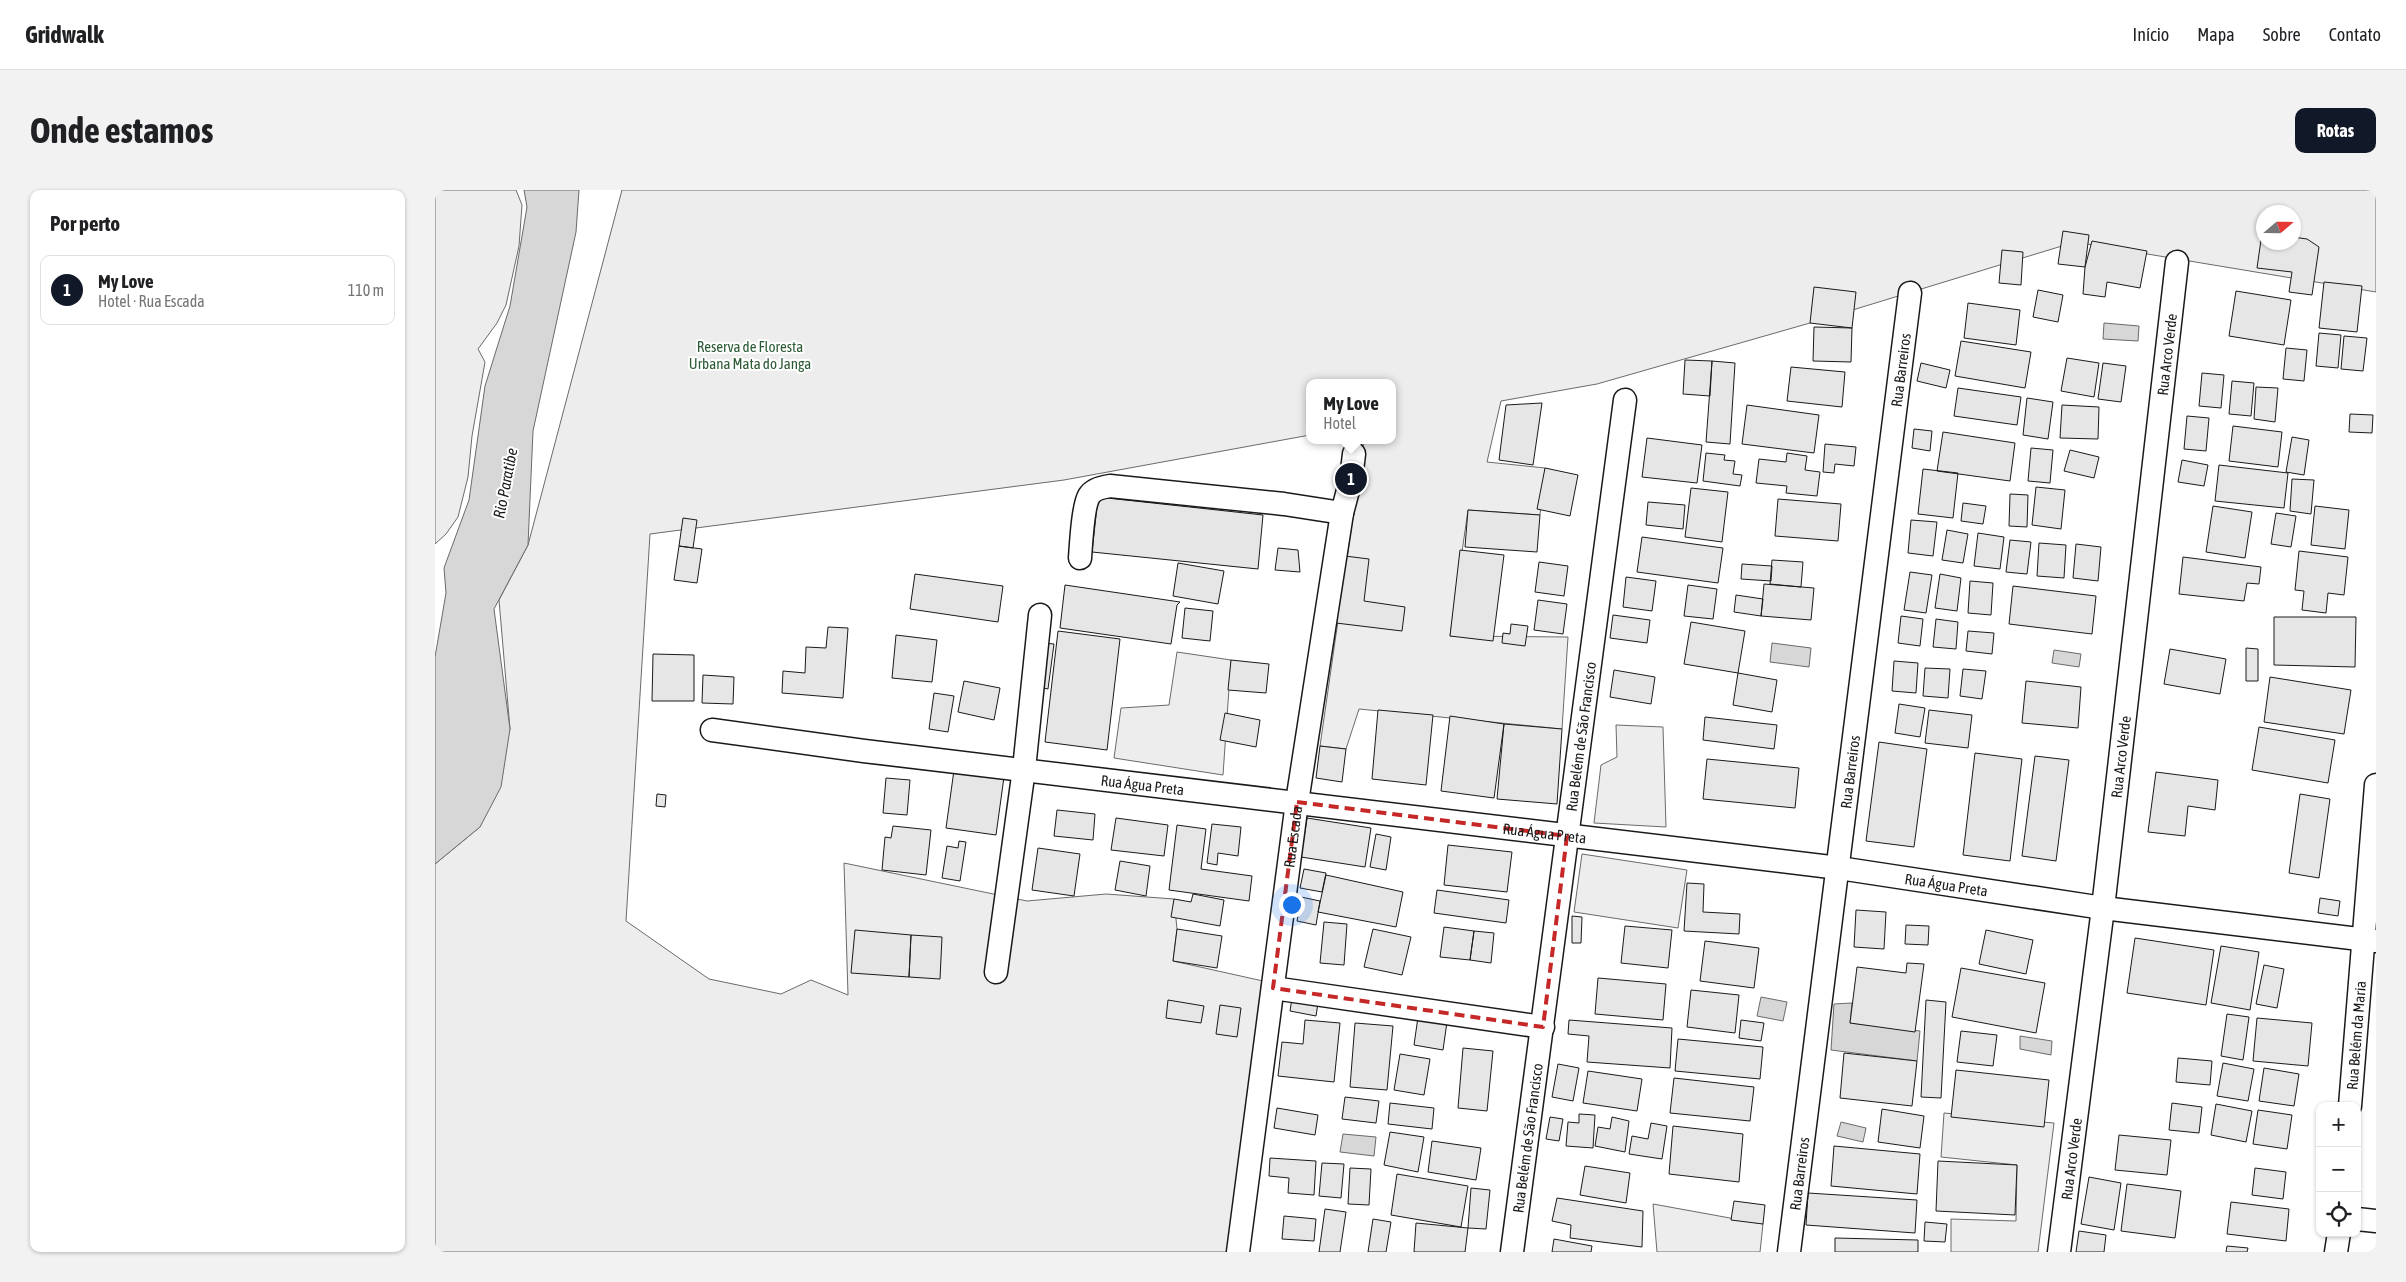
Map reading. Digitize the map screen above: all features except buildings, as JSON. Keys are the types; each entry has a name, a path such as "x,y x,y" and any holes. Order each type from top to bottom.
{"street":[{"name":"Rua Arco Verde","path":"2059,1252 2103,908 2177,262"},
{"name":"Rua Barreiros","path":"1789,1252 1839,868 1910,293"},
{"name":"Rua Belém de São Francisco","path":"1511,1252 1543,1027 1625,400"},
{"name":"Rua Escada","path":"1238,1252 1297,802 1342,513 1351,479 1354,454"},
{"path":"1080,558 1089,496 1098,488 1110,486 1284,504 1342,513"},
{"path":"996,972 1024,769 1040,615"},
{"name":"Rua Água Preta","path":"711,730 864,751 1839,868 2103,908 2370,940"},
{"name":"Rua Belém da Maria","path":"2350,1102 2370,940 2376,785"},
{"path":"1273,988 1543,1027"},
{"path":"2361,1220 2376,1222"},
{"path":"2336,1252 2338,1237"}],"highlighted area":[{"path":"1297,802 1567,836 1543,1027 1273,988"}],"shaded area":[{"path":"435,190 516,190 522,205 519,246 506,305 497,323 478,349 485,362 472,436 468,477 458,517 446,534 435,544"},
{"path":"622,190 2376,190 2376,292 2075,242 1810,323 1597,384 1501,401 1487,462 1545,468 1540,515 1468,510 1450,636 1568,637 1562,729 1359,709 1346,749 1320,746 1363,444 1396,444 1396,379 1306,379 1306,436 1064,480 650,534 626,921 709,979 781,994 811,980 848,995 844,863 1027,901 1106,894 1174,899 1177,929 1173,961 1272,983 1231,1252 435,1252 435,864 480,827 510,729 499,600 528,545"},
{"path":"1177,652 1231,660 1223,775 1114,758 1121,708 1169,705"},
{"path":"1616,725 1663,727 1666,827 1594,823 1601,765 1617,757"},
{"path":"1582,854 1687,870 1678,928 1574,912"},
{"path":"1944,1113 2054,1123 2038,1252 1951,1252 1951,1219 2016,1221 2017,1165 1941,1157"},
{"path":"1653,1204 1763,1224 1760,1252 1657,1252"}],"water":[{"name":"Rio Paratibe","path":"524,190 579,190 576,232 533,431 528,545 494,609 510,729 501,787 480,827 435,864 435,657 446,593 444,568 469,500 485,386 510,306 527,207"},
{"path":"2104,323 2139,326 2138,341 2103,339"},
{"path":"1772,643 1811,648 1809,667 1770,662"},
{"path":"2054,650 2081,654 2079,667 2052,663"},
{"path":"1761,997 1787,1002 1783,1021 1757,1016"},
{"path":"1852,1003 1850,1023 1920,1031 1917,1061 1831,1050 1834,1004"},
{"path":"2020,1036 2052,1041 2051,1055 2020,1049"},
{"path":"1841,1122 1866,1128 1863,1142 1837,1136"},
{"path":"1343,1134 1376,1137 1374,1156 1340,1152"}],"place":[{"name":"My Love","path":"1351,479"}],"park label":[{"name":"Reserva de Floresta Urbana Mata do Janga","path":"750,354"}]}
